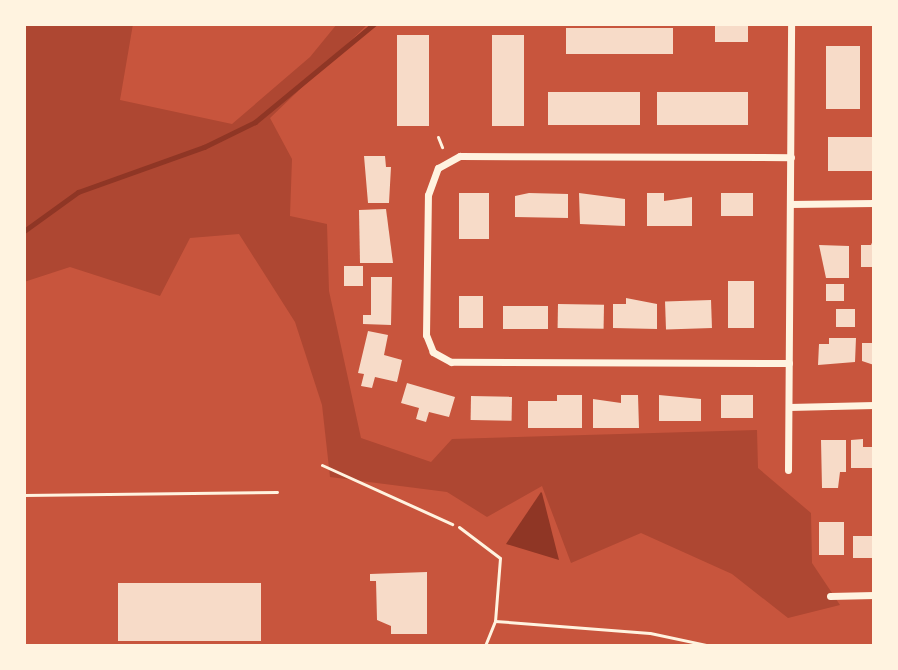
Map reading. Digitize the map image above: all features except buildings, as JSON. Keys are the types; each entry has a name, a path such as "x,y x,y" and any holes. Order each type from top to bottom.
{"street":[{"path":"788,470 791,24"},
{"path":"789,363 451,362 433,352 426,335 428,195 438,168 460,156 791,157"},
{"path":"790,204 874,203"},
{"path":"789,407 874,405"},
{"path":"830,596 874,595"}],"lane":[{"path":"24,495 277,492"},
{"path":"459,527 500,558 495,621 485,646"},
{"path":"495,621 650,633 711,646"}],"path":[{"path":"438,137 442,147"},
{"path":"322,465 459,527"}],"shaded area":[{"path":"24,24 133,24 120,100 232,124 310,57 337,24 368,24 270,118 292,159 290,216 327,224 329,291 361,438 431,462 452,439 757,430 758,468 811,513 812,563 840,605 788,618 732,574 641,533 571,563 542,486 487,517 447,492 330,477 322,405 295,322 239,234 190,238 160,296 70,267 24,282"},
{"path":"542,493 559,560 506,544"}],"waterway":[{"path":"24,231 78,192 204,147 255,122 374,24"}]}
